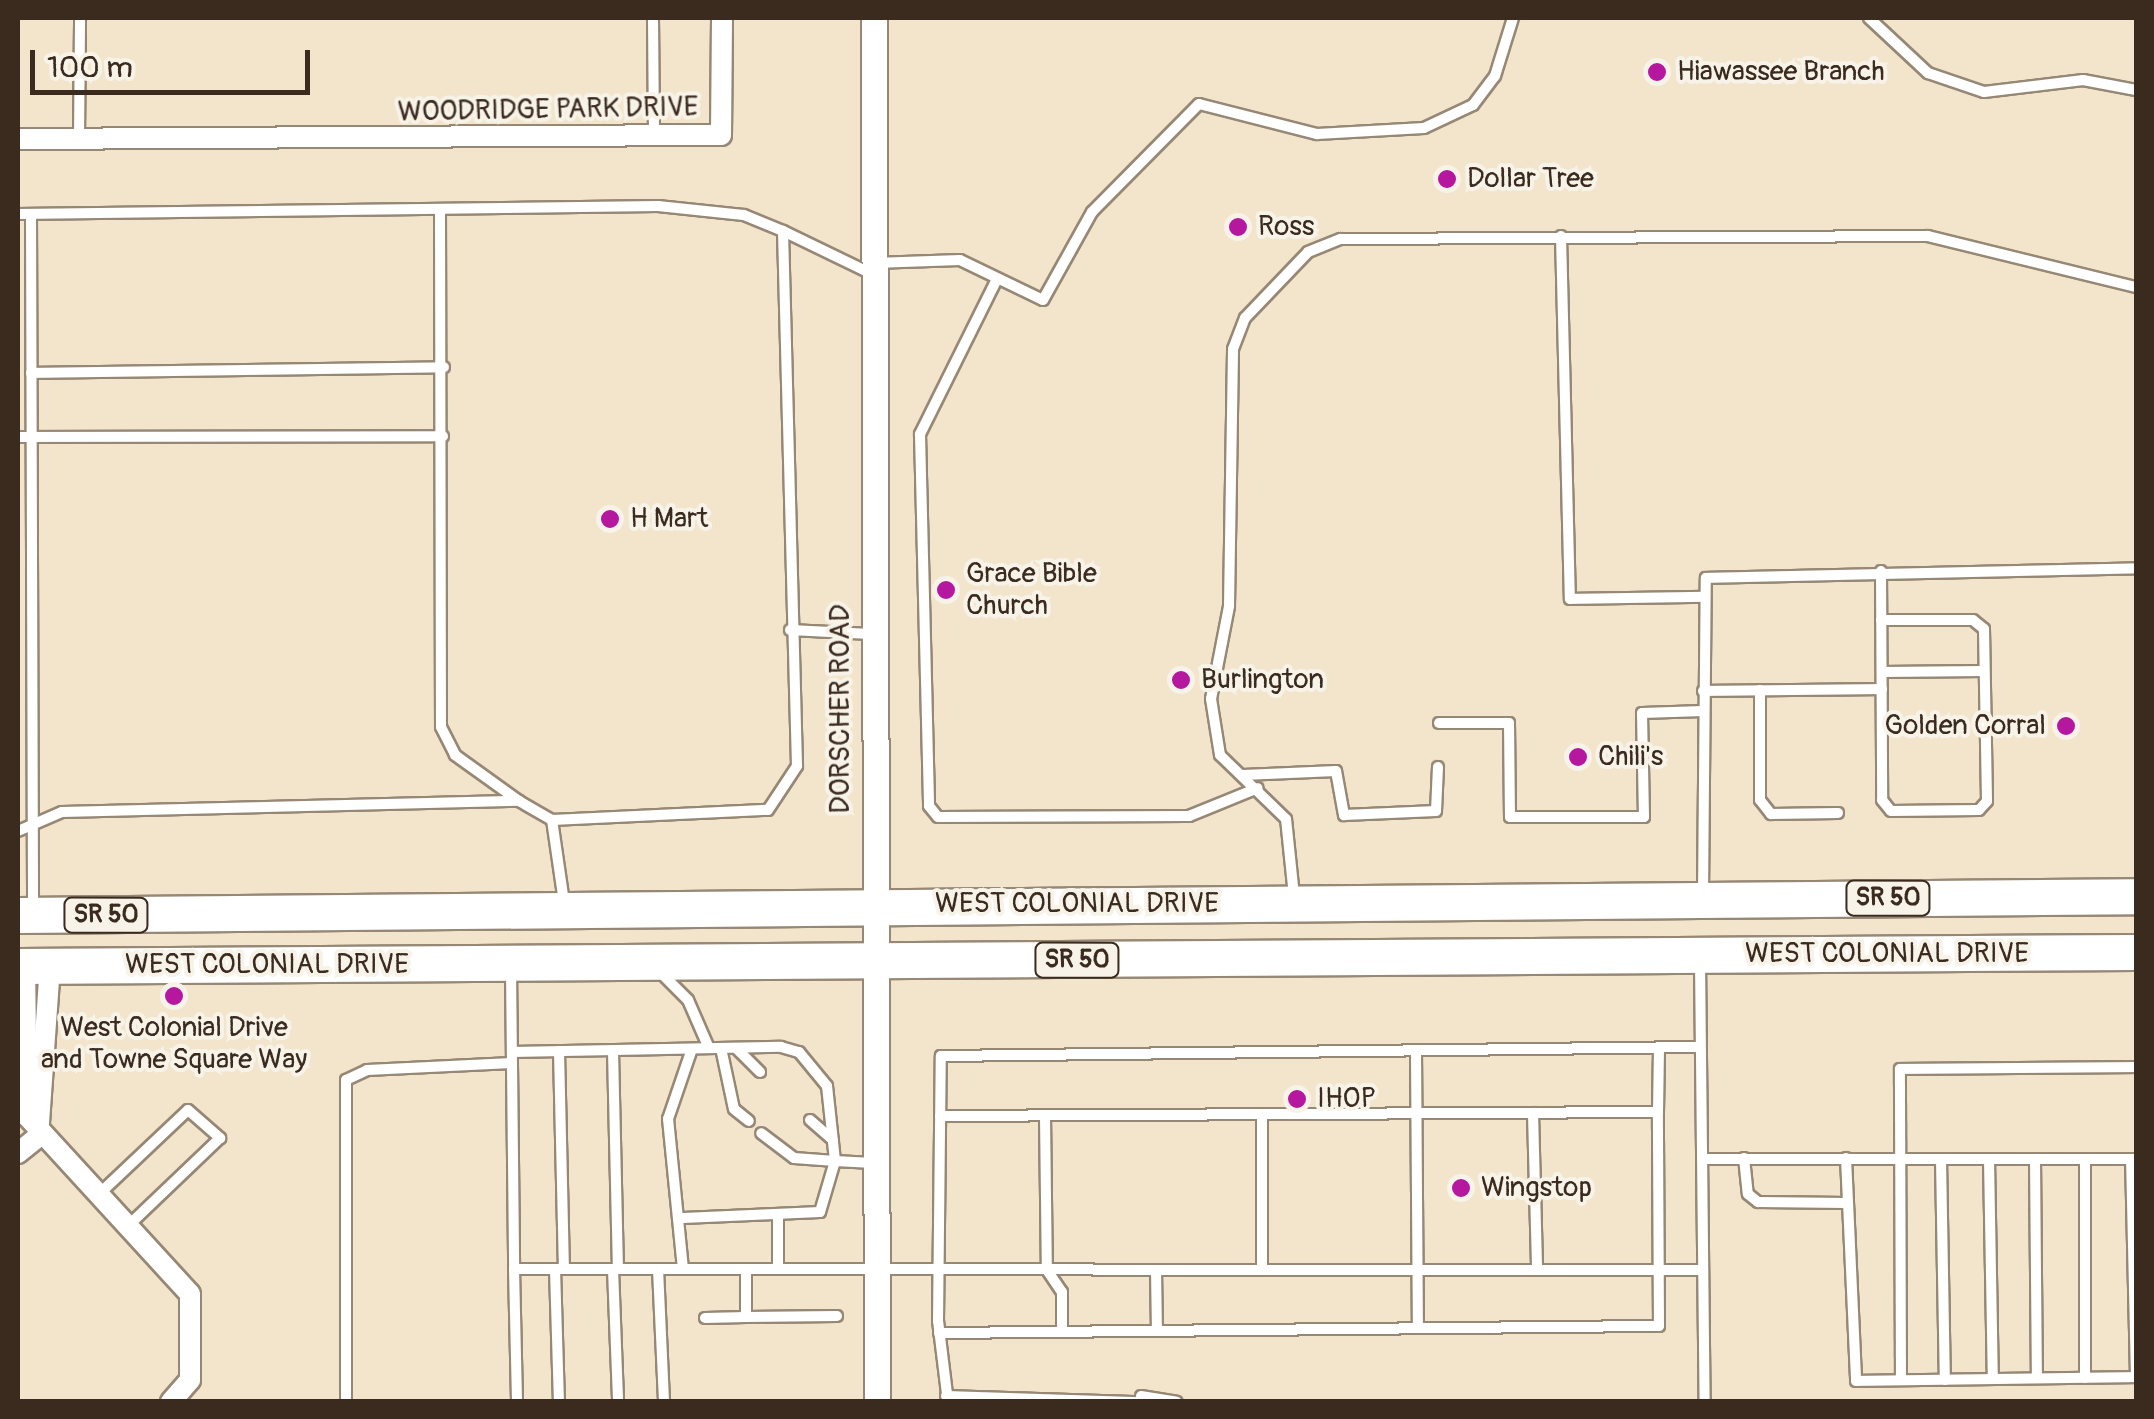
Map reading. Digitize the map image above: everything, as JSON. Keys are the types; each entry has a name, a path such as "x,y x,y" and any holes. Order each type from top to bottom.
{"highway":[{"name":"WEST COLONIAL DRIVE","path":"27,943 194,914 2136,896"},
{"path":"1700,955 1703,899"},
{"path":"27,943 68,940 194,914"},
{"name":"WEST COLONIAL DRIVE","path":"27,943 511,964 2136,952"}],"street":[{"name":"WOODRIDGE PARK DRIVE","path":"18,139 721,136 722,18"},
{"name":"DORSCHER ROAD","path":"874,18 870,962 877,1402"},
{"path":"27,943 27,1116 38,1137 190,1294 190,1380 170,1402"},
{"path":"18,1153 38,1137"}],"lane":[{"path":"78,140 80,18"},
{"path":"653,18 654,136"},
{"path":"18,214 658,206 744,215 872,269 960,260 1043,300 1092,212 1199,104 1318,134 1424,128 1473,105 1496,76 1513,18"},
{"path":"1869,18 1928,74 1984,92 2083,80 2136,90"},
{"path":"440,209 444,368 441,727 455,755 552,820 768,810 798,766 790,630 783,231"},
{"path":"27,943 32,828 31,215"},
{"path":"1562,236 1570,600 1702,596"},
{"path":"1294,902 1295,841 1258,788 1220,755 1212,700 1229,606 1233,348 1245,318 1327,240 1928,236 2136,288"},
{"path":"997,279 920,434 929,806 938,817 1190,816 1258,788"},
{"path":"32,373 444,368"},
{"path":"18,437 443,436"},
{"path":"1703,899 1702,596 1706,578 1731,573 2136,568"},
{"path":"1881,571 1882,800 1891,810 1979,810 1987,800 1984,629 1973,620 1882,620"},
{"path":"790,630 871,634"},
{"path":"18,635 32,635"},
{"path":"1882,672 1984,671"},
{"path":"1703,691 1882,689"},
{"path":"1760,690 1760,800 1771,814 1838,813"},
{"path":"1439,723 1510,723 1510,817 1644,817 1642,713 1703,711"},
{"path":"1243,775 1336,772 1344,815 1436,811 1438,767"},
{"path":"18,831 62,812 520,800"},
{"path":"552,820 564,910"},
{"path":"1700,955 1698,1048 1704,1159 1705,1402"},
{"path":"649,963 688,1000 715,1048 734,1109 748,1121"},
{"path":"511,964 517,1402"},
{"path":"736,1048 760,1072"},
{"path":"346,1402 346,1080 367,1070 559,1051 736,1048 799,1052 827,1086 835,1161 820,1212 778,1218 682,1218 673,1210 668,1120 692,1049"},
{"path":"1177,1402 947,1399 939,1332 940,1056 1698,1048"},
{"path":"939,1332 1659,1326 1659,1050"},
{"path":"558,1402 559,1051"},
{"path":"613,1051 618,1402"},
{"path":"1416,1052 1418,1328"},
{"path":"1901,1380 1897,1158 1900,1069 2136,1068"},
{"path":"96,1197 188,1110 220,1138 126,1228"},
{"path":"940,1116 1658,1112"},
{"path":"1533,1113 1537,1269"},
{"path":"1262,1114 1262,1270"},
{"path":"1045,1116 1047,1270 1062,1292 1062,1332"},
{"path":"810,1120 833,1140"},
{"path":"761,1134 794,1158 873,1163"},
{"path":"1704,1159 1744,1158 1846,1158 1990,1158 2134,1159 2136,1377 1856,1381 1850,1372 1846,1158"},
{"path":"1744,1158 1758,1202 1847,1203"},
{"path":"1941,1158 1945,1380"},
{"path":"1990,1158 1993,1379"},
{"path":"2035,1159 2037,1378"},
{"path":"2086,1159 2086,1378"},
{"path":"682,1218 683,1270"},
{"path":"778,1218 778,1270"},
{"path":"514,1269 1703,1270"},
{"path":"746,1269 746,1317"},
{"path":"658,1270 664,1402"},
{"path":"1156,1270 1156,1331"},
{"path":"705,1318 836,1316"}],"place":[{"name":"Hiawassee Branch","path":"1657,72"},
{"name":"Dollar Tree","path":"1447,179"},
{"name":"Ross","path":"1238,227"},
{"name":"H Mart","path":"610,519"},
{"name":"Grace Bible Church","path":"946,590"},
{"name":"Burlington","path":"1181,680"},
{"name":"Golden Corral","path":"2066,726"},
{"name":"Chili's","path":"1578,757"},
{"name":"West Colonial Drive and Towne Square Way","path":"174,996"},
{"name":"IHOP","path":"1297,1099"},
{"name":"Wingstop","path":"1461,1188"}]}
